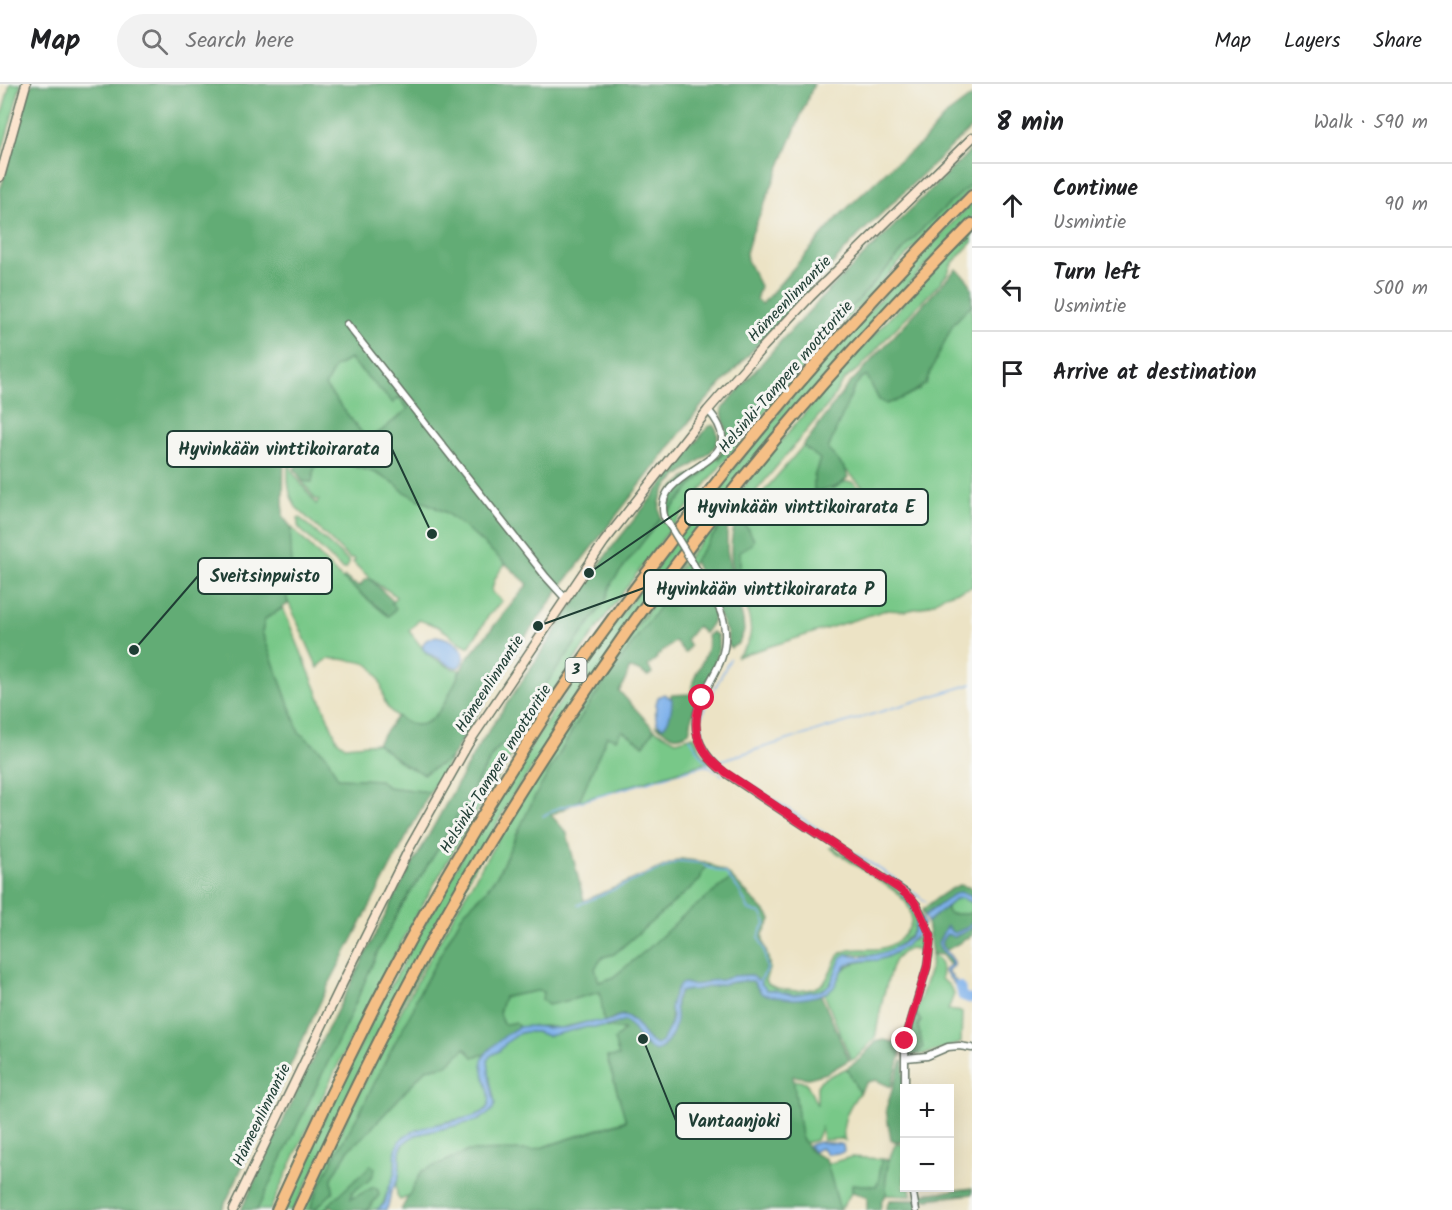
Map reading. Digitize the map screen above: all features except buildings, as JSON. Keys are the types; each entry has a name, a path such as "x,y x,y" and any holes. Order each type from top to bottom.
{"highway":[{"name":"Helsinki-Tampere moottoritie","path":"277,1210 386,984 444,879 555,701 617,612 742,450 795,386 873,299 972,196"},
{"name":"Helsinki-Tampere moottoritie","path":"298,1210 362,1074 436,934 516,799 603,665 658,588 716,513 818,389 972,224"}],"main road":[{"path":"0,177 26,84"},
{"name":"Hämeenlinnantie","path":"233,1210 410,849 468,744 603,542 708,410 763,347 810,297 972,138"}],"street":[{"path":"347,324 565,598"},
{"path":"708,410 722,431 722,442 713,457 680,478 670,488 664,498 663,511 719,608 724,624 723,654 696,716 697,736 702,749 711,761 906,894 921,912 931,936 929,958 905,1041 905,1084"},
{"path":"906,1058 927,1056 948,1047 972,1048"},
{"path":"913,1192 916,1210"}],"green space":[{"path":"10,84 21,84 0,159 0,122"},
{"path":"33,84 814,84 746,253 747,260 760,286 756,300 762,304 841,214 893,165 922,143 945,116 972,96 972,127 858,236 703,404 564,583 523,640 451,758 424,774 405,765 377,743 397,716 411,724 422,724 432,719 449,696 467,659 528,584 445,512 404,492 396,484 376,473 342,463 325,467 320,463 314,469 312,482 302,481 294,468 302,462 307,450 284,438 283,517 291,527 292,575 287,595 288,604 265,619 262,632 299,732 326,755 338,778 380,780 387,787 430,792 328,986 222,1210 0,1210 0,191 30,87","holes":["350,359 393,403 399,397 408,409 380,432 366,438 325,386 335,367"]},
{"path":"972,149 972,183 926,225 818,345 809,350 719,459 726,436 722,409 829,290"},
{"path":"972,183 972,188 856,309 746,435 693,500 592,635 521,741 429,894 340,1061 270,1210 257,1210 349,1018 378,951 401,908 495,752 505,742 606,600 612,582 661,518 663,521 668,519 666,515 706,469 705,467 719,455 719,458 809,350 818,345 926,225"},
{"path":"972,202 972,217 934,256 776,432 512,796 293,1210 280,1210 381,1003 470,843 549,718 674,541 818,365"},
{"path":"972,232 972,242 951,265 939,284 859,369 843,382 832,400 732,520 727,517 605,681 575,726 534,798 498,874 485,892 464,912 416,998 415,1007 336,1153 312,1202 311,1210 304,1210 369,1073 440,940 516,810 598,683 684,564 775,448 871,338"},
{"path":"956,269 970,284 972,304 953,324 926,383 908,395 886,404 879,400 867,376 861,378 853,390 828,449 845,469 848,477 833,488 814,491 814,477 820,459 803,446 845,389"},
{"path":"972,304 972,587 945,595 920,608 905,611 886,610 736,657 744,649 751,631 740,579 740,550 752,544 749,529 740,522 745,513 803,446 820,459 814,477 833,489 844,482 853,482 876,502 828,449 849,399 858,381 865,376 879,400 894,402 918,390 926,383 953,324"},
{"path":"350,359 393,403 399,397 408,409 380,432 366,438 325,386 335,367"},
{"path":"714,425 718,438 713,448 704,458 678,476 667,487 660,501 661,518 612,582 606,600 505,742 494,752 438,849 401,907 378,951 349,1018 257,1210 241,1210 309,1066 395,896 476,750 609,551 708,427"},
{"path":"288,456 292,471 316,504 319,500 315,499 302,481 312,482 314,469 320,463 325,467 342,463 376,473 396,484 404,492 445,512 506,563 496,576 492,592 502,601 489,615 469,647 437,626 419,620 409,631 427,654 451,668 460,670 446,702 430,720 420,725 410,725 392,713 385,702 377,676 369,665 355,661 328,659 318,668 286,597 292,579 291,527 340,577 388,616 391,603 396,597 363,572 353,562 355,560 353,558 350,559 296,507 289,489"},
{"path":"705,467 707,469 666,515 667,499 673,489"},
{"path":"727,517 732,520 727,531 727,550 744,631 739,643 731,648 728,644 727,633 694,561"},
{"path":"298,518 348,561 346,569 343,570 300,529"},
{"path":"736,521 745,525 754,540 752,544 740,551 740,583 743,595 739,596 731,559 733,530"},
{"path":"690,565 712,605 714,617 712,621 704,633 697,626 686,640 690,646 685,653 675,641 656,657 648,666 652,673 648,676 637,670 629,669 619,691 654,729 644,745 622,730 616,739 607,736 579,801 551,815 567,833 584,901 681,859 711,865 703,870 700,880 614,954 603,957 595,968 599,982 612,978 683,916 732,878 771,920 763,934 769,964 766,965 763,978 760,982 751,975 733,976 702,984 685,983 670,1009 670,1022 666,1034 662,1042 656,1045 628,1017 621,1015 604,1022 600,992 548,1005 542,1000 543,992 504,997 499,1013 503,1024 515,1023 519,1027 485,1054 473,1057 465,1048 447,1065 426,1069 366,1134 349,1149 332,1178 333,1192 314,1210 311,1210 312,1202 336,1153 359,1114 416,999 464,912 485,892 498,874 534,798 575,726"},
{"path":"345,577 360,586 365,579 370,579 393,601 391,603 396,608 389,616 343,579"},
{"path":"283,608 337,740 345,746 377,743 404,765 424,774 451,758 430,792 387,787 380,780 338,778 326,755 299,732 262,632 265,619"},
{"path":"712,632 717,635 719,644 716,661 695,704 689,732 679,736 671,735 655,725 663,727 667,721 671,707 671,695 691,694 693,681 706,653 707,636"},
{"path":"654,729 676,741 694,736 709,762 579,801 607,735 622,730 643,745"},
{"path":"833,847 902,893 914,903 917,913 922,918 914,926 914,931 910,936 888,951 876,955 853,954 843,957 832,982 823,989 795,995 767,990 760,982 766,965 769,964 769,969 765,981 772,986 794,991 815,988 827,978 840,954 850,950 878,949 888,946 903,936 910,926 910,911 901,897 830,848"},
{"path":"711,865 732,878 683,916 612,978 598,982 595,968 603,957 614,954 700,880 703,870"},
{"path":"960,885 972,888 972,897 966,894 953,896 924,916 922,911 929,904"},
{"path":"962,898 972,903 972,912 950,914 947,907 955,899"},
{"path":"947,907 950,914 972,912 972,922 966,928 955,933 947,926 939,940 940,950 949,956 951,965 942,955 932,954 927,922"},
{"path":"972,926 972,935 944,950 942,941 947,934 955,937"},
{"path":"922,937 926,944 926,959 916,949 910,948 895,960 883,997 875,1038 856,1058 851,1060 824,994 832,988 839,974 852,964 886,957"},
{"path":"932,954 941,965 941,979 949,985 954,994 948,1010 962,1012 961,1043 916,1055 922,1048 916,1013 930,969"},
{"path":"742,980 753,981 762,994 793,999 821,995 849,1060 827,1073 808,1078 793,1076 801,1137 811,1152 826,1159 840,1210 401,1210 422,1171 469,1151 534,1150 626,1121 607,1057 619,1056 614,1040 624,1030 604,1027 625,1021 637,1033 644,1046 656,1051 674,1028 676,1001 680,992"},
{"path":"543,992 548,1005 601,992 604,1022 587,1022 560,1028 519,1027 515,1023 503,1024 499,1013 503,997"},
{"path":"916,1013 921,1021 918,1026 923,1048 916,1055 910,1056 907,1054 908,1038"},
{"path":"587,1027 625,1030 619,1056 607,1058 626,1120 534,1150 469,1151 422,1171 408,1197 400,1200 397,1196 396,1185 399,1177 400,1151 407,1139 479,1120 495,1103 490,1081 488,1060 490,1056 520,1033 536,1032 548,1036"},
{"path":"884,1040 902,1044 891,1087 876,1080 867,1082 859,1093 847,1068 859,1060 876,1042"},
{"path":"465,1048 473,1057 485,1054 483,1066 490,1099 487,1109 467,1118 438,1124 405,1136 398,1144 394,1176 383,1202 377,1209 367,1210 379,1195 351,1199 352,1192 369,1180 343,1192 323,1210 314,1210 333,1192 332,1178 349,1149 366,1134 426,1069 447,1065"},
{"path":"902,1061 904,1062 903,1084 900,1084 900,1142 891,1140 886,1109"},
{"path":"847,1068 859,1093 846,1116 845,1141 842,1139 823,1140 821,1128 816,1140 805,1143 801,1137 793,1080 806,1082 817,1105 817,1086 821,1080"},
{"path":"896,1143 900,1144 900,1192 910,1192 911,1196 886,1195 887,1169"},
{"path":"851,1157 881,1159 879,1181 876,1186 852,1184 852,1192 840,1210 827,1164"},
{"path":"881,1159 889,1160 886,1195 882,1200 880,1210 867,1210 867,1197 852,1192 852,1184 876,1186 879,1181"},
{"path":"371,1165 375,1168 372,1176 352,1192 351,1199 374,1187 378,1190 379,1195 367,1210 337,1210 331,1206 329,1210 323,1210"},
{"path":"972,1188 972,1194 918,1200 919,1210 885,1210 890,1200 917,1200 916,1195"}],"water":[{"path":"436,636 454,642 462,650 463,661 459,667 450,665 423,649 426,640"},
{"path":"664,694 672,699 672,703 669,718 663,727 657,723 656,703 658,697"},
{"path":"959,892 972,897 972,903 962,898 956,899 927,922 924,916"},
{"path":"922,918 924,924 905,946 882,959 849,964 842,971 834,987 822,994 791,999 762,994 753,981 733,982 680,992 675,1002 676,1020 672,1034 667,1043 656,1051 646,1046 625,1021 604,1027 587,1027 548,1036 536,1032 520,1033 488,1060 495,1103 493,1109 479,1120 416,1135 404,1143 400,1152 398,1178 391,1192 389,1204 386,1210 376,1210 385,1203 394,1173 397,1146 405,1136 425,1127 474,1116 487,1108 489,1095 482,1061 492,1047 515,1029 528,1026 563,1028 587,1022 607,1022 622,1016 632,1020 656,1045 662,1042 670,1026 672,1000 681,984 702,984 733,976 751,975 767,990 793,995 822,990 830,985 841,958 847,954 864,956 893,949 908,938 914,930 915,923"},
{"path":"972,922 968,930 954,937 947,934 941,943 953,960 954,966 947,971 962,988 962,997 944,971 951,965 951,962 938,943 947,926 955,933"},
{"path":"820,1142 843,1145 844,1151 827,1154 822,1148 813,1152 809,1146"}],"waterway":[{"path":"730,659 704,709 701,719 704,742 727,769 832,838"},
{"path":"719,761 972,684"},
{"path":"690,738 709,766 722,775"},
{"path":"543,816 555,809 695,768 709,766"},
{"path":"843,846 900,882 926,902"},
{"path":"578,905 679,861 701,863 727,874 739,890 749,910 761,913 766,923 759,938 764,950 767,970 759,982"},
{"path":"901,893 908,899 919,922"},
{"path":"959,986 962,996 972,998"}],"place":[{"name":"Hyvinkään vinttikoirarata","path":"432,534"},
{"name":"Hyvinkään vinttikoirarata E","path":"589,573"},
{"name":"Hyvinkään vinttikoirarata P","path":"538,626"},
{"name":"Sveitsinpuisto","path":"134,650"},
{"name":"Vantaanjoki","path":"643,1039"}],"route":[{"path":"702,698 696,716 696,731 702,749 711,761 898,888 917,906 931,936 927,967 905,1041"}]}
